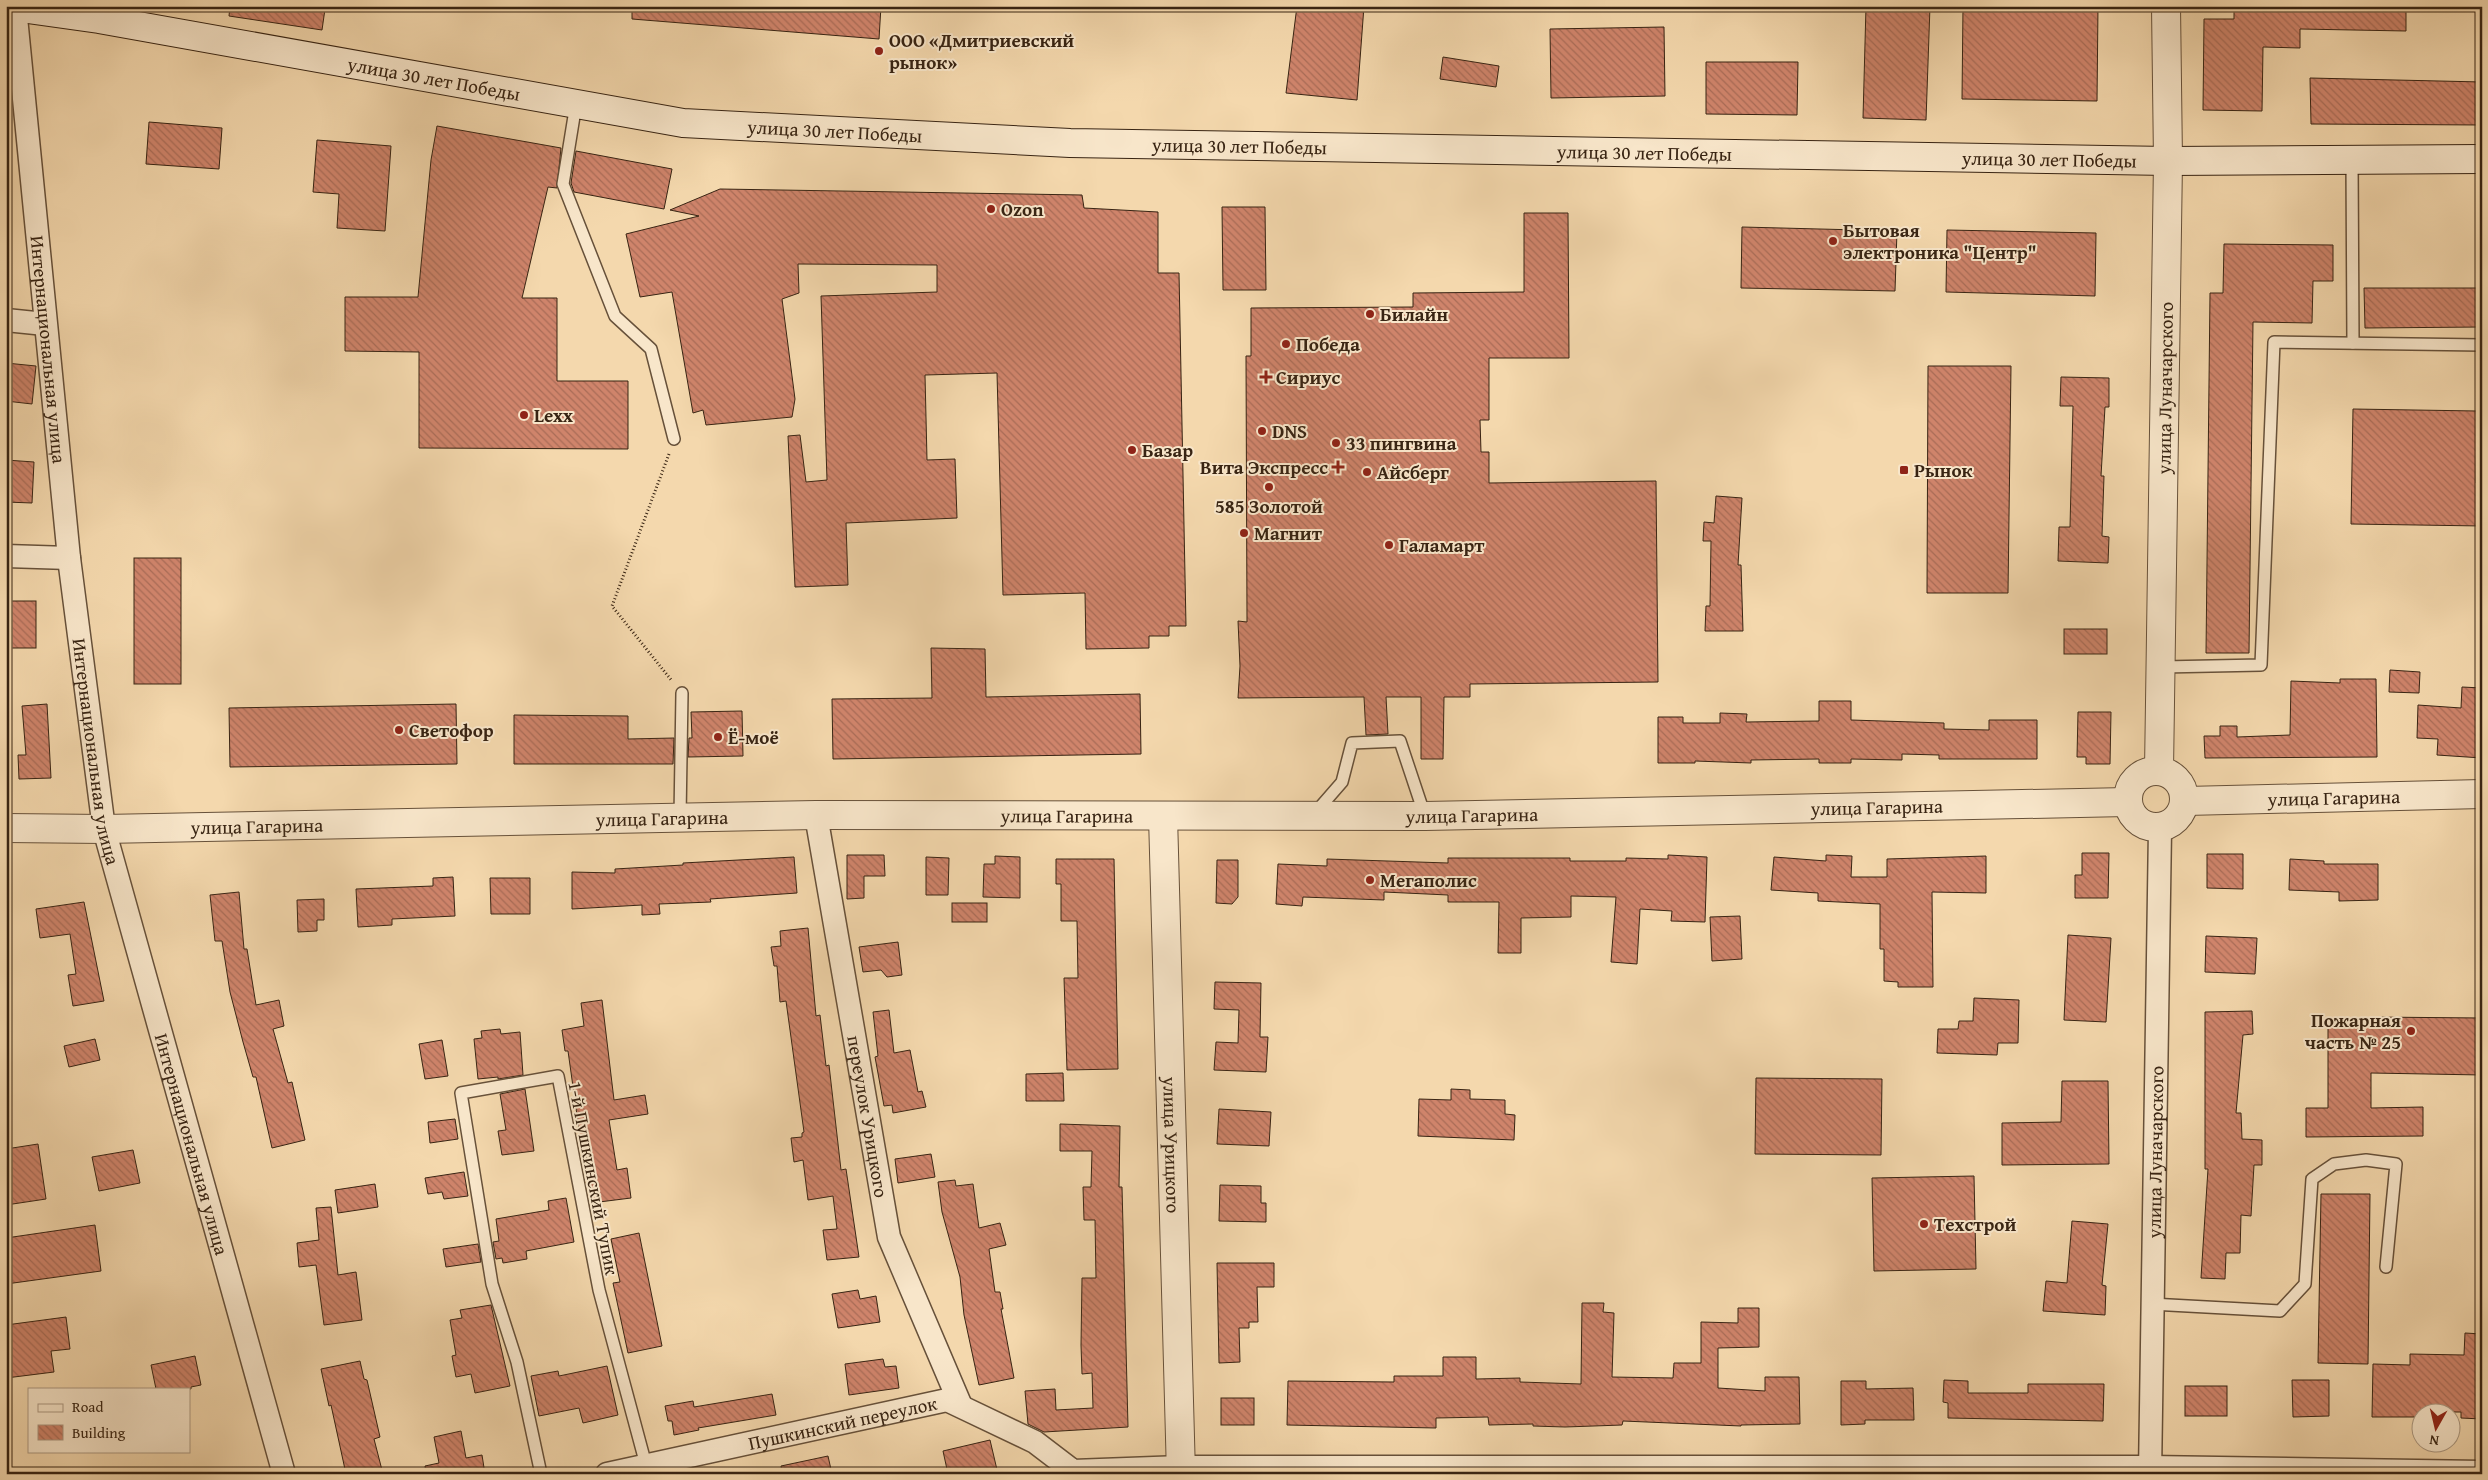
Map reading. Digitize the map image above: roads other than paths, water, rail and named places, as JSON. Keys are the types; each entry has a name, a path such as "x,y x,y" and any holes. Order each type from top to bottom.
{"street":[{"name":"улица Луначарского","path":"2159,770 2168,161 2166,6"},
{"name":"улица 30 лет Победы","path":"10,7 99,19 683,123 1070,143 2168,161 2482,159"},
{"name":"Интернациональная улица","path":"10,7 69,558 104,829 284,1474"},
{"path":"6,320 45,324"},
{"path":"6,556 69,558"},
{"path":"2159,770 2179,780 2186,801 2178,820 2160,829 2138,822 2127,802 2130,785 2142,773 2159,770"},
{"name":"улица Гагарина","path":"2186,801 2482,794"},
{"name":"улица Гагарина","path":"6,828 104,829 816,815 1424,816 2127,802"},
{"name":"переулок Урицкого","path":"816,815 889,1237 961,1406"},
{"name":"улица Урицкого","path":"1163,816 1181,1470"},
{"name":"улица Луначарского","path":"2150,1470 2151,1304 2160,829"},
{"name":"Пушкинский переулок","path":"608,1474 646,1465 672,1467 947,1400 1035,1442 1073,1471 2150,1470 2482,1472"}],"lane":[{"path":"576,104 563,184 615,316 651,349 674,439"},
{"path":"2352,160 2353,343"},
{"path":"2162,667 2261,665 2274,342 2482,344"},
{"path":"680,817 682,693"},
{"path":"1314,815 1342,782 1352,743 1400,741 1424,816"},
{"name":"1-й Пушкинский Тупик","path":"541,1474 517,1362 492,1284 461,1093 558,1076 599,1290 646,1465"},
{"path":"2151,1304 2280,1311 2305,1284 2312,1179 2334,1164 2366,1160 2396,1164 2386,1267"}],"place":[{"name":"ООО «Дмитриевский рынок»","path":"879,51"},
{"name":"Ozon","path":"991,209"},
{"name":"Бытовая электроника \"Центр\"","path":"1833,241"},
{"name":"Билайн","path":"1370,314"},
{"name":"Победа","path":"1286,344"},
{"name":"Сириус","path":"1266,377"},
{"name":"Lexx","path":"524,415"},
{"name":"DNS","path":"1262,431"},
{"name":"33 пингвина","path":"1336,443"},
{"name":"Базар","path":"1132,450"},
{"name":"Вита Экспресс","path":"1338,467"},
{"name":"Рынок","path":"1904,470"},
{"name":"Айсберг","path":"1367,472"},
{"name":"585 Золотой","path":"1269,487"},
{"name":"Магнит","path":"1244,533"},
{"name":"Галамарт","path":"1389,545"},
{"name":"Светофор","path":"399,730"},
{"name":"Ё-моё","path":"718,737"},
{"name":"Мегаполис","path":"1370,880"},
{"name":"Пожарная часть № 25","path":"2411,1031"},
{"name":"Техстрой","path":"1924,1224"}]}
